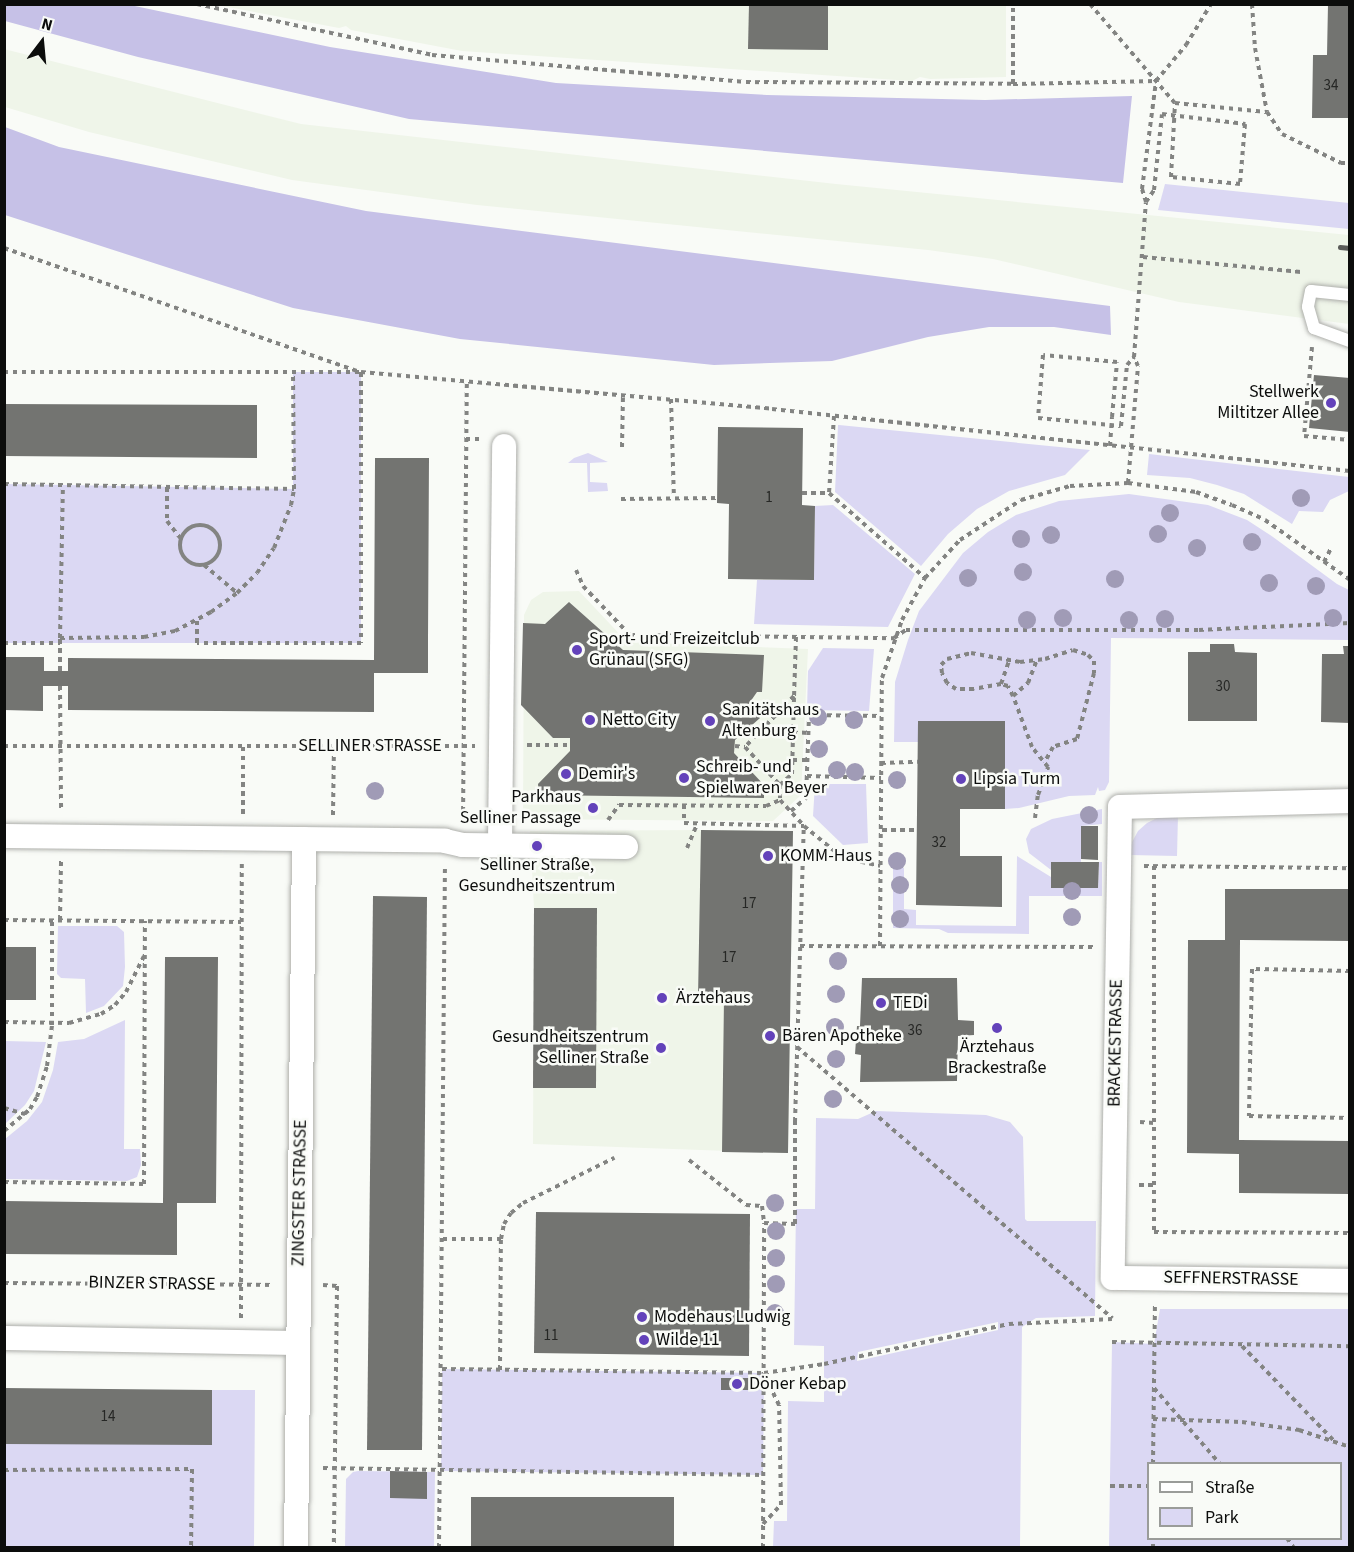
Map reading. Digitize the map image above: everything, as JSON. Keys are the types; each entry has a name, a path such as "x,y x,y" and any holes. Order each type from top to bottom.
{"street":[{"path":"500,845 504,446"},
{"name":"BRACKESTRASSE","path":"1113,1278 1119,866 1111,804 1350,801"},
{"path":"4,836 333,839 626,847"},
{"name":"ZINGSTER STRASSE","path":"296,1548 304,839"},
{"name":"SEFFNERSTRASSE","path":"1113,1278 1350,1281"},
{"path":"4,1338 298,1343"}],"lane":[{"path":"1350,295 1311,291 1308,307 1314,328 1350,341"}],"path":[{"path":"197,4 432,55 746,82 1013,84 1156,81"},
{"path":"1013,4 1013,84"},
{"path":"1090,4 1175,103 1267,112"},
{"path":"1128,483 1138,366 1134,357 1146,202 1142,189 1156,81 1186,45 1211,4"},
{"path":"1252,4 1256,48 1267,112 1282,134 1341,163 1350,164"},
{"path":"1146,202 1154,190 1162,114 1245,124 1240,184 1171,177 1174,122 1175,103"},
{"path":"4,248 360,372"},
{"path":"1143,257 1315,273"},
{"path":"1110,446 1112,417 1117,362 1042,356 1038,418 1121,426 1127,365 1134,357"},
{"path":"1311,359 1304,436 1350,440"},
{"path":"4,372 360,372 671,399 1350,471"},
{"path":"4,643 144,637 175,631 197,620 237,593 257,573 274,548 286,521 294,489 293,372"},
{"path":"197,620 197,643 361,643 360,372"},
{"name":"SELLINER STRASSE","path":"4,746 464,746 467,380"},
{"path":"622,447 623,395"},
{"path":"671,399 674,498"},
{"path":"829,493 834,416"},
{"path":"880,946 882,678 894,638 925,578 960,540 1021,500 1070,486 1128,483 1196,492 1232,505 1265,520 1350,580"},
{"path":"4,484 294,489"},
{"path":"60,671 63,485"},
{"path":"167,487 167,521 181,539 182,554 188,560 204,564 237,593"},
{"path":"802,493 829,493 925,578"},
{"path":"621,499 717,498"},
{"path":"181,539 194,525 209,526 215,532 220,547 212,561 204,564"},
{"path":"1324,562 1331,548"},
{"path":"576,570 583,586 630,635 894,638 906,630 1199,630 1350,623"},
{"path":"780,785 792,774 796,637"},
{"path":"1035,818 1038,795 1048,768 1044,763 1032,747 1013,696 1008,687 1001,684 974,689 956,689 947,683 942,673 941,665 947,659 971,653 1009,661 1037,660 1072,650 1082,651 1094,662 1094,673 1077,740 1053,747 1044,763"},
{"path":"1013,696 1028,682 1037,660"},
{"path":"1001,684 1009,661"},
{"path":"60,686 61,746"},
{"path":"745,747 794,696"},
{"path":"791,811 806,798 809,715 880,716"},
{"path":"793,732 808,733"},
{"path":"241,1342 243,746"},
{"path":"333,839 334,746"},
{"path":"440,1548 443,1239 454,843 464,746"},
{"path":"735,746 745,747 780,785 780,800 804,826 843,858 880,866"},
{"path":"793,760 807,760"},
{"path":"881,763 918,762"},
{"path":"807,776 880,778"},
{"path":"603,827 619,805 766,806 780,800"},
{"path":"684,805 684,823 804,826"},
{"path":"687,848 697,825"},
{"path":"764,1223 795,1224 797,1047 804,826"},
{"path":"882,830 917,830"},
{"path":"1119,866 1350,868"},
{"path":"1154,866 1154,1232 1350,1233"},
{"path":"4,920 242,922"},
{"path":"4,1131 26,1114 38,1097 51,1048 52,920"},
{"path":"4,1182 144,1184 145,921"},
{"path":"800,946 1118,947"},
{"path":"4,1022 52,1023 87,1019 115,1005 135,978 145,950"},
{"path":"1350,971 1252,969 1249,1116 1350,1118"},
{"path":"442,1369 764,1373 824,1364 1009,1324 1112,1319 797,1047"},
{"path":"4,1108 26,1114"},
{"path":"500,1370 501,1239 504,1224 511,1213 524,1203 614,1158"},
{"path":"689,1160 746,1205 762,1206 764,1223 763,1548"},
{"path":"443,1239 501,1239"},
{"path":"1153,1462 1156,1279"},
{"name":"BINZER STRASSE","path":"4,1283 336,1286 334,1468"},
{"path":"1112,1342 1350,1346"},
{"path":"1241,1345 1336,1443"},
{"path":"763,1524 780,1505 779,1405 764,1373"},
{"path":"1154,1388 1218,1462"},
{"path":"1153,1419 1242,1422 1287,1428 1350,1447"},
{"path":"297,1468 763,1475"},
{"path":"334,1468 334,1548"},
{"path":"4,1470 192,1469 191,1548"},
{"path":"1110,1486 1147,1486"}],"shaded area":[{"path":"4,5 130,5 330,47 556,83 767,95 985,100 1132,96 1123,183 409,119 138,57 5,21"},
{"path":"217,5 1006,5 1006,77 930,79 920,77 912,81 462,51 351,30 346,26 339,28"},
{"path":"4,49 301,124 836,184 1349,235 1349,324 1179,302 993,259 928,250 477,205 292,180 89,132 5,107"},
{"path":"5,127 59,147 366,211 1110,306 1111,335 1054,327 989,327 928,337 832,361 714,365 460,339 293,308 5,215"},
{"path":"579,591 627,642 808,649 801,795 773,821 523,819 524,615 531,600 543,592"},
{"name":"Ärztehaus","path":"530,831 793,831 788,1153 533,1144 534,908"}],"green space":[{"path":"1165,184 1349,203 1349,229 1158,210"},
{"path":"293,372 361,372 361,643 5,643 5,484 293,489"},
{"path":"838,425 1090,450 1065,475 1009,491 977,509 948,534 921,566 835,492"},
{"path":"588,453 608,462 590,463 590,482 607,483 608,491 588,492 587,463 568,463"},
{"path":"1149,454 1349,477 1349,491 1330,500 1323,512 1299,511 1292,524 1244,494 1190,478 1147,475"},
{"path":"1129,494 1208,505 1247,520 1273,537 1337,584 1349,590 1349,640 1111,638 1109,782 1105,790 1099,791 1098,787 1095,795 1069,796 1019,808 1005,809 1005,721 918,721 918,742 894,742 895,682 908,640 919,611 963,553 988,532 1016,515 1059,501"},
{"path":"833,505 915,574 888,627 754,624 757,580 814,580 815,506"},
{"path":"823,648 874,649 869,711 807,710 808,671"},
{"path":"815,784 866,784 868,843 843,845 813,816"},
{"path":"1102,809 1102,824 1081,826 1081,862 1051,862 1051,870 1029,853 1026,839 1031,829 1052,819"},
{"path":"1178,815 1177,856 1130,855 1131,844 1138,831 1147,823 1159,817"},
{"path":"1017,856 1051,877 1051,888 1098,888 1099,862 1102,862 1102,896 1029,896 1029,934 948,933 939,929 893,928 893,868 904,868 904,909 916,910 916,925 1016,926"},
{"path":"58,926 117,926 124,932 123,986 104,1006 86,1013 85,979 61,978 57,974"},
{"path":"125,1020 124,1149 140,1149 141,1165 137,1177 127,1181 5,1179 5,1139 27,1121 42,1102 53,1070 58,1042 84,1039"},
{"path":"5,1041 46,1042 34,1091 25,1105 5,1124"},
{"path":"876,1111 986,1115 1010,1122 1023,1137 1025,1219 1027,1221 1096,1221 1095,1316 1036,1318 1022,1327 1020,1547 773,1547 774,1521 787,1521 788,1401 824,1402 824,1346 794,1345 796,1209 815,1209 816,1118 858,1119","holes":["998,1322 998,1330 857,1361 858,1352"]},
{"path":"1160,1309 1349,1309 1349,1547 1109,1547 1112,1342 1154,1344"},
{"path":"442,1369 764,1373 763,1475 441,1471"},
{"path":"212,1390 255,1390 254,1547 5,1548 5,1444 212,1444"},
{"path":"353,1472 435,1472 434,1547 345,1548 346,1479"}],"building":[{"path":"749,4 828,4 828,50 748,49"},
{"path":"1328,4 1350,4 1350,118 1312,118 1313,55 1327,55"},
{"name":"Stellwerk Miltitzer Allee","path":"1314,375 1350,378 1350,432 1309,428"},
{"path":"4,404 257,405 257,458 4,456"},
{"path":"718,427 803,428 802,505 815,506 814,580 728,579 729,504 717,503"},
{"path":"375,458 429,458 428,673 374,673 374,712 68,710 68,686 43,686 43,711 4,710 4,657 44,657 44,671 68,671 68,658 374,660"},
{"path":"569,602 623,650 764,655 762,692 757,692 748,705 760,718 735,740 734,753 764,785 764,798 539,795 538,784 570,751 570,738 553,738 521,705 523,623 545,624"},
{"path":"1210,644 1234,644 1235,652 1257,653 1257,721 1188,721 1188,652 1210,652"},
{"path":"1343,646 1350,646 1350,723 1321,722 1322,654 1344,654"},
{"path":"918,721 1005,721 1005,809 960,809 960,856 1002,856 1002,907 916,905"},
{"path":"1081,826 1098,826 1098,860 1081,859"},
{"path":"701,830 793,831 788,1153 722,1152 724,998 698,998"},
{"path":"1051,862 1099,862 1098,888 1051,888"},
{"path":"1225,889 1350,889 1350,941 1240,940 1239,1140 1350,1141 1350,1194 1239,1193 1239,1154 1187,1153 1188,940 1225,940"},
{"path":"373,896 427,897 422,1450 367,1450"},
{"path":"534,908 597,908 596,1088 533,1088"},
{"path":"4,947 36,947 36,1000 4,1000"},
{"path":"165,957 218,957 216,1203 177,1203 177,1255 4,1254 4,1201 163,1203"},
{"path":"862,978 957,978 958,1020 974,1021 974,1035 958,1036 957,1081 860,1082 861,1055 855,1054 857,1026 860,1026"},
{"name":"Modehaus Ludwig","path":"536,1212 750,1214 749,1356 534,1353"},
{"name":"Döner Kebap","path":"721,1378 753,1378 753,1390 721,1390"},
{"path":"4,1388 212,1390 212,1445 4,1444"},
{"path":"390,1471 427,1472 427,1499 390,1498"},
{"path":"471,1497 674,1497 674,1548 471,1548"}],"railway":[{"path":"1340,247 1350,248"}],"place":[{"name":"Stellwerk Miltitzer Allee","path":"1331,403"},
{"name":"Sport- und Freizeitclub Grünau (SFG)","path":"577,650"},
{"name":"Netto City","path":"590,720"},
{"name":"Sanitätshaus Altenburg","path":"710,721"},
{"name":"Demir's","path":"566,774"},
{"name":"Schreib- und Spielwaren Beyer","path":"684,778"},
{"name":"Lipsia Turm","path":"961,779"},
{"name":"Parkhaus Selliner Passage","path":"593,808"},
{"name":"Selliner Straße, Gesundheitszentrum","path":"537,846"},
{"name":"KOMM-Haus","path":"768,856"},
{"name":"Ärztehaus","path":"662,998"},
{"name":"TEDi","path":"881,1003"},
{"name":"Ärztehaus Brackestraße","path":"997,1028"},
{"name":"Bären Apotheke","path":"770,1036"},
{"name":"Gesundheitszentrum Selliner Straße","path":"661,1048"},
{"name":"Modehaus Ludwig","path":"642,1317"},
{"name":"Wilde 11","path":"644,1340"},
{"name":"Döner Kebap","path":"737,1384"}]}
